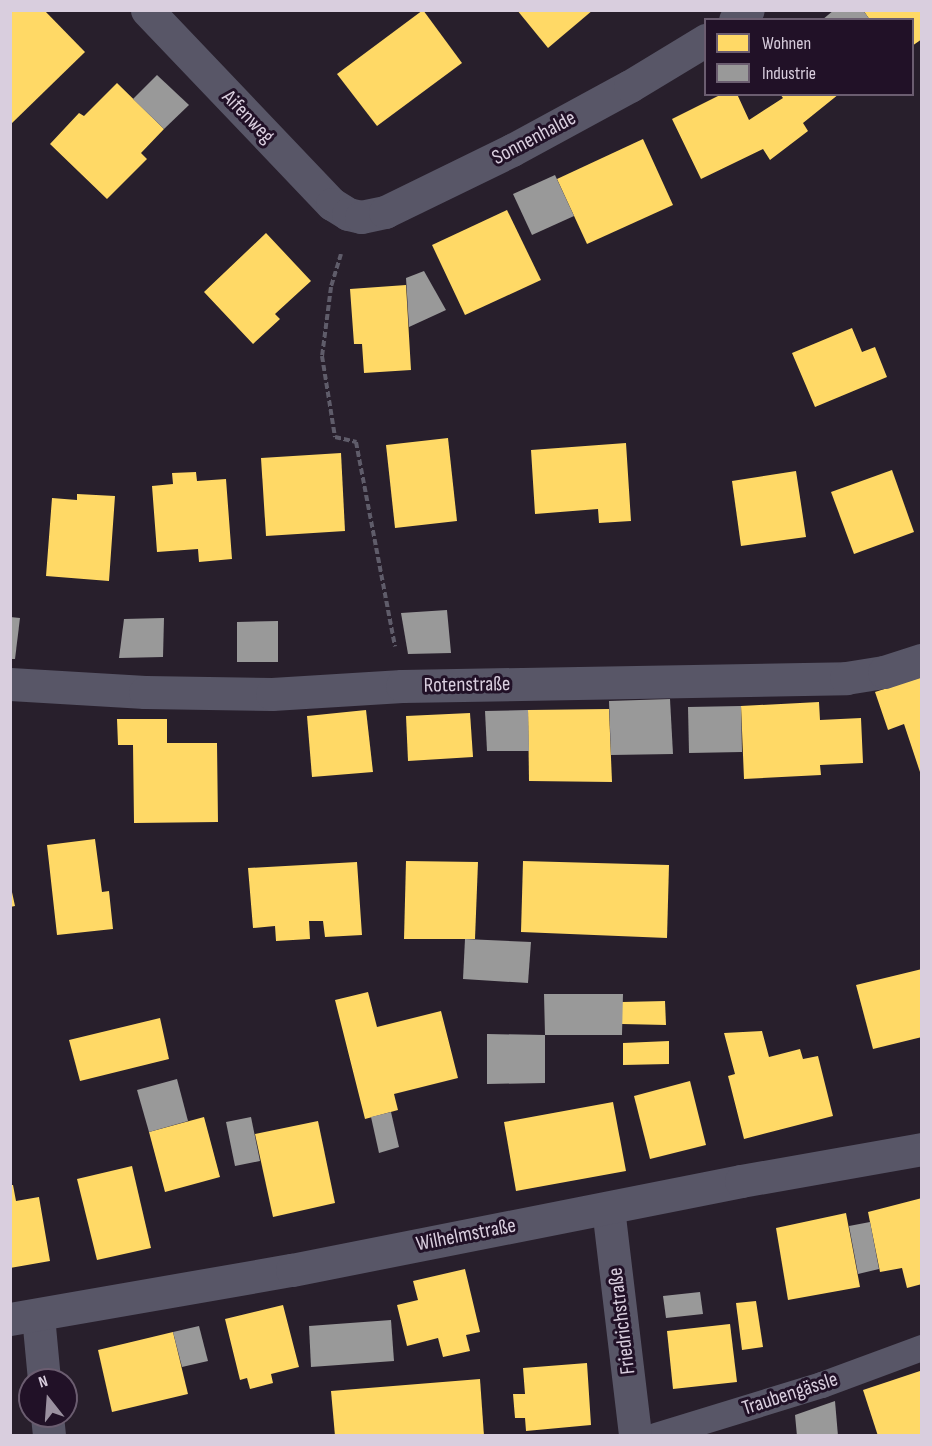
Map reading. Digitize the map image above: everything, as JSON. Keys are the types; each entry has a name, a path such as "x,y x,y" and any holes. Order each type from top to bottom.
{"street":[{"name":"Aifenweg","path":"147,10 332,204 354,216"},
{"name":"Sonnenhalde","path":"354,216 368,217 385,212 503,155 630,86 704,41"},
{"name":"Rotenstraße","path":"10,684 133,691 272,694 402,687 846,678 884,672 921,660"},
{"name":"Wilhelmstraße","path":"24,1317 292,1270 921,1149"},
{"name":"Friedrichstraße","path":"608,1208 635,1436"},
{"path":"24,1317 40,1368"}],"lane":[{"name":"Traubengässle","path":"656,1436 822,1385 921,1348"}],"path":[{"path":"354,216 331,287 322,356 335,437 356,442 402,687"}],"building: Wohnen":[{"path":"10,10 44,10 85,52 10,125"},
{"path":"423,10 462,63 377,126 337,74"},
{"path":"517,10 593,10 548,48"},
{"path":"863,10 922,10 922,39 914,45 914,18 869,18"},
{"path":"117,83 164,129 141,153 147,159 107,199 50,144 79,113 84,116"},
{"path":"718,96 738,96 749,120 783,98 782,96 837,96 803,123 808,131 770,160 763,149 701,179 672,119"},
{"path":"643,139 673,205 587,244 557,179"},
{"path":"507,210 541,280 465,315 432,245"},
{"path":"266,233 311,281 275,314 280,319 253,344 204,292"},
{"path":"406,285 411,370 364,373 362,344 354,344 350,289"},
{"path":"852,328 862,352 875,347 887,377 815,407 792,353"},
{"path":"448,438 457,521 395,528 386,445"},
{"path":"626,443 631,521 599,523 598,509 535,514 531,450"},
{"path":"341,453 345,531 266,536 261,458"},
{"path":"892,470 914,532 854,554 831,492"},
{"path":"796,471 806,537 741,546 732,481"},
{"path":"196,472 197,481 226,479 232,559 199,562 198,549 157,552 152,486 173,484 172,473"},
{"path":"77,494 115,496 109,581 46,576 52,498 77,500"},
{"path":"922,677 921,775 904,724 888,730 875,692"},
{"path":"819,702 820,720 861,718 863,763 820,765 821,775 744,779 741,706"},
{"path":"609,709 612,782 529,781 528,710"},
{"path":"366,710 373,772 312,777 307,716"},
{"path":"470,713 473,757 408,761 406,716"},
{"path":"117,719 167,719 167,743 217,743 218,822 134,823 133,745 118,745"},
{"path":"95,839 102,892 109,891 113,929 57,935 47,845"},
{"path":"406,861 478,862 475,939 404,939"},
{"path":"523,861 669,865 667,938 521,932"},
{"path":"357,862 362,935 325,937 323,921 309,921 310,939 276,941 275,926 253,928 248,868"},
{"path":"10,883 15,906 10,907"},
{"path":"922,969 922,1037 873,1049 856,985"},
{"path":"368,992 377,1027 441,1011 458,1078 394,1094 398,1110 365,1119 335,1000"},
{"path":"665,1001 666,1025 622,1024 622,1002"},
{"path":"160,1018 169,1059 80,1081 69,1040"},
{"path":"762,1031 769,1057 800,1049 803,1059 818,1056 833,1116 744,1139 728,1076 735,1074 724,1033"},
{"path":"669,1041 669,1064 623,1065 623,1043"},
{"path":"690,1081 706,1145 650,1159 634,1096"},
{"path":"613,1102 626,1171 516,1191 504,1122"},
{"path":"204,1117 220,1177 165,1192 149,1132"},
{"path":"318,1121 335,1203 273,1217 255,1134"},
{"path":"132,1166 151,1248 97,1260 77,1179"},
{"path":"10,1185 13,1185 16,1201 39,1197 50,1261 10,1268"},
{"path":"922,1198 922,1284 907,1288 902,1268 880,1272 868,1212"},
{"path":"846,1213 860,1287 788,1300 776,1228"},
{"path":"465,1269 480,1332 466,1335 470,1351 443,1357 438,1338 407,1346 397,1305 418,1300 413,1281"},
{"path":"756,1301 763,1347 742,1350 736,1303"},
{"path":"283,1305 299,1367 271,1374 273,1383 250,1389 247,1378 240,1380 225,1319"},
{"path":"730,1324 737,1382 673,1389 667,1331"},
{"path":"173,1332 188,1394 112,1412 98,1350"},
{"path":"587,1363 591,1425 526,1431 525,1418 515,1418 513,1394 525,1394 523,1368"},
{"path":"920,1371 922,1436 878,1436 863,1390"},
{"path":"480,1379 484,1436 335,1436 331,1391"}],"building: Industrie":[{"path":"834,10 863,10 869,18 824,18"},
{"path":"157,75 189,105 164,129 133,99"},
{"path":"555,175 574,216 532,235 513,194"},
{"path":"424,271 446,310 409,327 406,278"},
{"path":"447,610 451,653 408,654 401,613"},
{"path":"10,617 20,618 15,659 10,659"},
{"path":"164,618 163,657 119,658 124,619"},
{"path":"278,621 278,662 237,662 237,622"},
{"path":"670,699 673,754 611,755 609,701"},
{"path":"741,706 742,752 689,753 688,707"},
{"path":"528,710 529,751 487,751 485,711"},
{"path":"465,939 531,942 528,983 463,979"},
{"path":"544,994 623,994 622,1035 545,1035"},
{"path":"487,1034 545,1035 545,1083 487,1084"},
{"path":"177,1079 188,1121 149,1132 137,1090"},
{"path":"391,1112 399,1147 379,1153 371,1117"},
{"path":"251,1117 260,1161 235,1166 226,1122"},
{"path":"870,1222 879,1269 858,1274 849,1226"},
{"path":"700,1292 703,1314 666,1318 663,1296"},
{"path":"391,1320 394,1361 311,1367 309,1326"},
{"path":"199,1326 208,1361 182,1367 173,1332"},
{"path":"835,1401 838,1436 797,1436 795,1415"}]}
